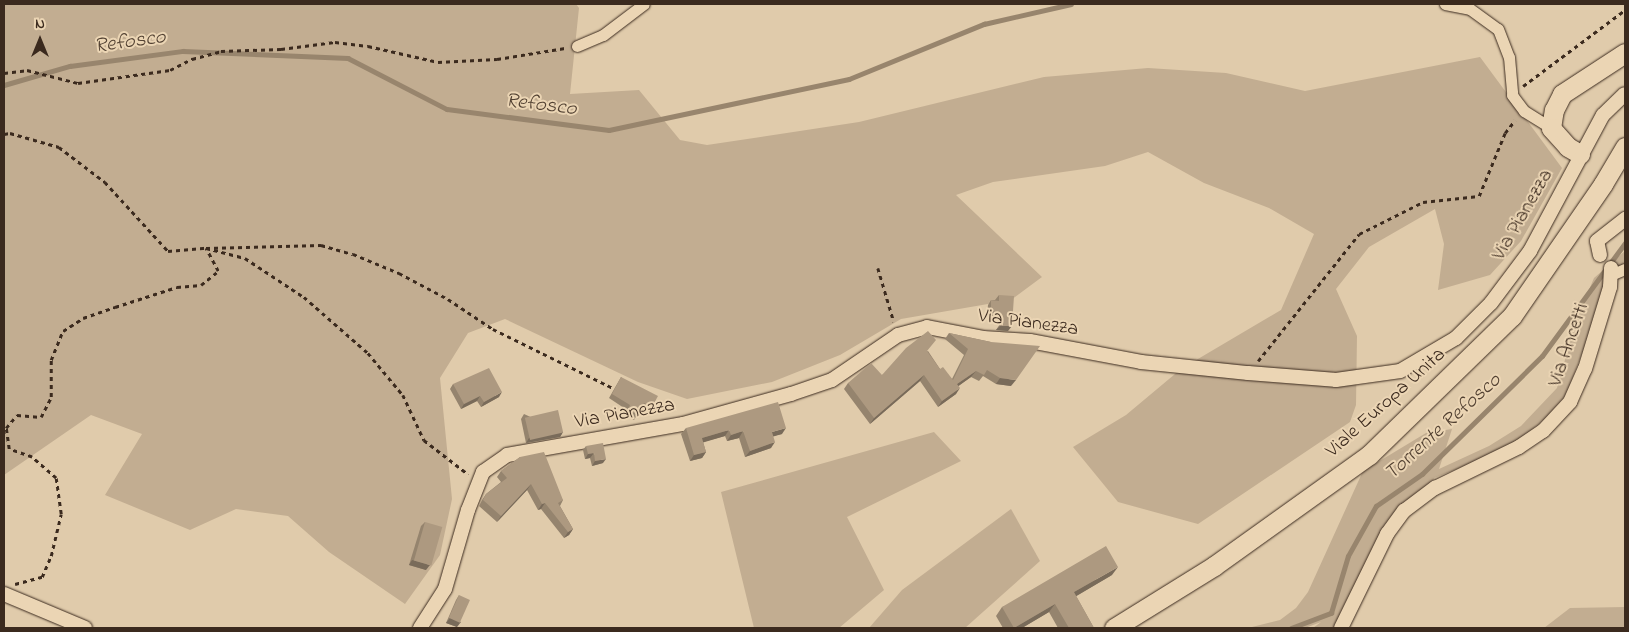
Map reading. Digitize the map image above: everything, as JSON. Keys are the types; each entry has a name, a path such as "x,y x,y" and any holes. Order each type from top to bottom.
{"highway":[{"path":"1580,154 1568,148 1551,128 1554,110 1562,94 1625,53"},
{"name":"Viale Europa Unita","path":"1114,628 1214,566 1369,455 1512,316 1603,184 1625,147"}],"street":[{"path":"577,46 604,35 644,4"},
{"path":"1445,4 1470,9 1498,28 1509,57 1512,95 1524,111 1551,128"},
{"name":"Via Pianezza","path":"420,628 445,589 483,472 507,455 683,424 832,380 898,335 927,327 983,338 1030,341 1141,362 1248,374 1336,380 1400,371 1456,338 1491,304 1530,250 1580,154 1603,115 1625,94"},
{"path":"1616,270 1600,255 1597,241 1625,219"},
{"name":"Via Ancetti","path":"1341,628 1387,534 1404,511 1435,488 1527,442 1543,431 1570,402 1585,368 1616,270"},
{"path":"8,589 85,628"}],"path":[{"path":"1512,95 1625,10"},
{"path":"4,73 27,70 78,83 170,70 192,59 221,51 281,49 335,42 368,46 438,62 497,59 577,46"},
{"path":"1248,374 1359,234 1423,202 1479,196 1505,132 1524,111"},
{"path":"4,134 10,132 59,146 104,182 168,251 206,248 322,245 353,254 399,273 493,329 624,394"},
{"path":"206,248 245,258 304,297 368,353 403,395 424,440 479,483"},
{"path":"8,589 42,577 51,556 61,514 56,478 32,457 9,448 6,428 17,415 41,417 51,396 51,360 62,331 83,318 115,306 177,287 202,285 218,271 206,248"},
{"path":"878,268 898,335"},
{"path":"641,402 683,424"}],"shaded area":[{"path":"4,4 576,4 579,8 570,94 639,90 680,140 707,145 859,122 1044,77 1148,68 1226,73 1305,91 1480,57 1562,168 1521,241 1490,275 1438,290 1444,244 1435,209 1369,247 1336,289 1357,336 1356,405 1350,422 1198,524 1118,502 1073,447 1126,415 1181,369 1281,310 1314,234 1269,208 1204,183 1148,152 1105,166 993,182 956,195 1042,277 1011,300 901,319 840,355 772,382 687,399 638,382 505,319 468,333 440,378 452,499 440,555 405,604 329,552 288,516 236,509 190,530 105,495 142,434 91,415 4,475"},
{"path":"1625,251 1625,263 1615,269 1566,395 1546,418 1524,436 1492,455 1434,478 1432,485 1385,535 1335,627 1313,628 1321,622 1305,628 1248,628 1280,620 1296,608 1308,592 1363,471 1426,433 1452,429 1439,469 1489,446 1521,426 1557,388 1576,321 1594,278"},
{"path":"934,432 961,461 847,517 884,590 839,628 754,628 721,492"},
{"path":"1011,509 1040,561 965,628 869,628 902,590"},
{"path":"1625,607 1625,628 1544,628 1570,608"}],"building":[{"path":"999,295 1014,296 1012,326 1000,326 1003,319 997,319 998,312 991,311 991,300 999,301"},
{"path":"928,331 936,340 927,351 940,369 943,367 953,380 968,349 949,333 991,342 1040,346 1016,380 1000,378 987,370 984,375 976,371 957,384 960,388 942,401 924,375 874,418 848,383 871,363 882,375 906,348"},
{"path":"489,368 502,392 484,402 480,396 464,404 453,384"},
{"path":"621,377 658,396 652,407 644,403 638,415 628,410 630,405 612,394"},
{"path":"778,402 786,428 772,432 775,442 750,451 743,431 731,435 729,430 702,438 706,452 694,455 686,428"},
{"path":"558,410 563,432 530,440 525,418"},
{"path":"603,443 606,459 595,461 594,453 588,454 586,446"},
{"path":"544,452 563,500 558,503 573,529 568,532 545,503 542,504 531,484 501,516 483,500 486,494 507,478 501,471 520,457"},
{"path":"425,522 442,527 431,565 414,560"},
{"path":"1106,546 1118,567 1074,592 1094,628 1069,628 1055,604 1014,628 1002,607"},
{"path":"459,595 470,600 460,623 449,618"}],"waterway":[{"name":"Refosco","path":"4,85 70,66 183,51 348,58 447,109 609,130 849,79 984,24 1071,4"},
{"name":"Torrente Refosco","path":"1291,628 1331,613 1348,556 1376,506 1422,474 1542,356 1625,243"}]}
